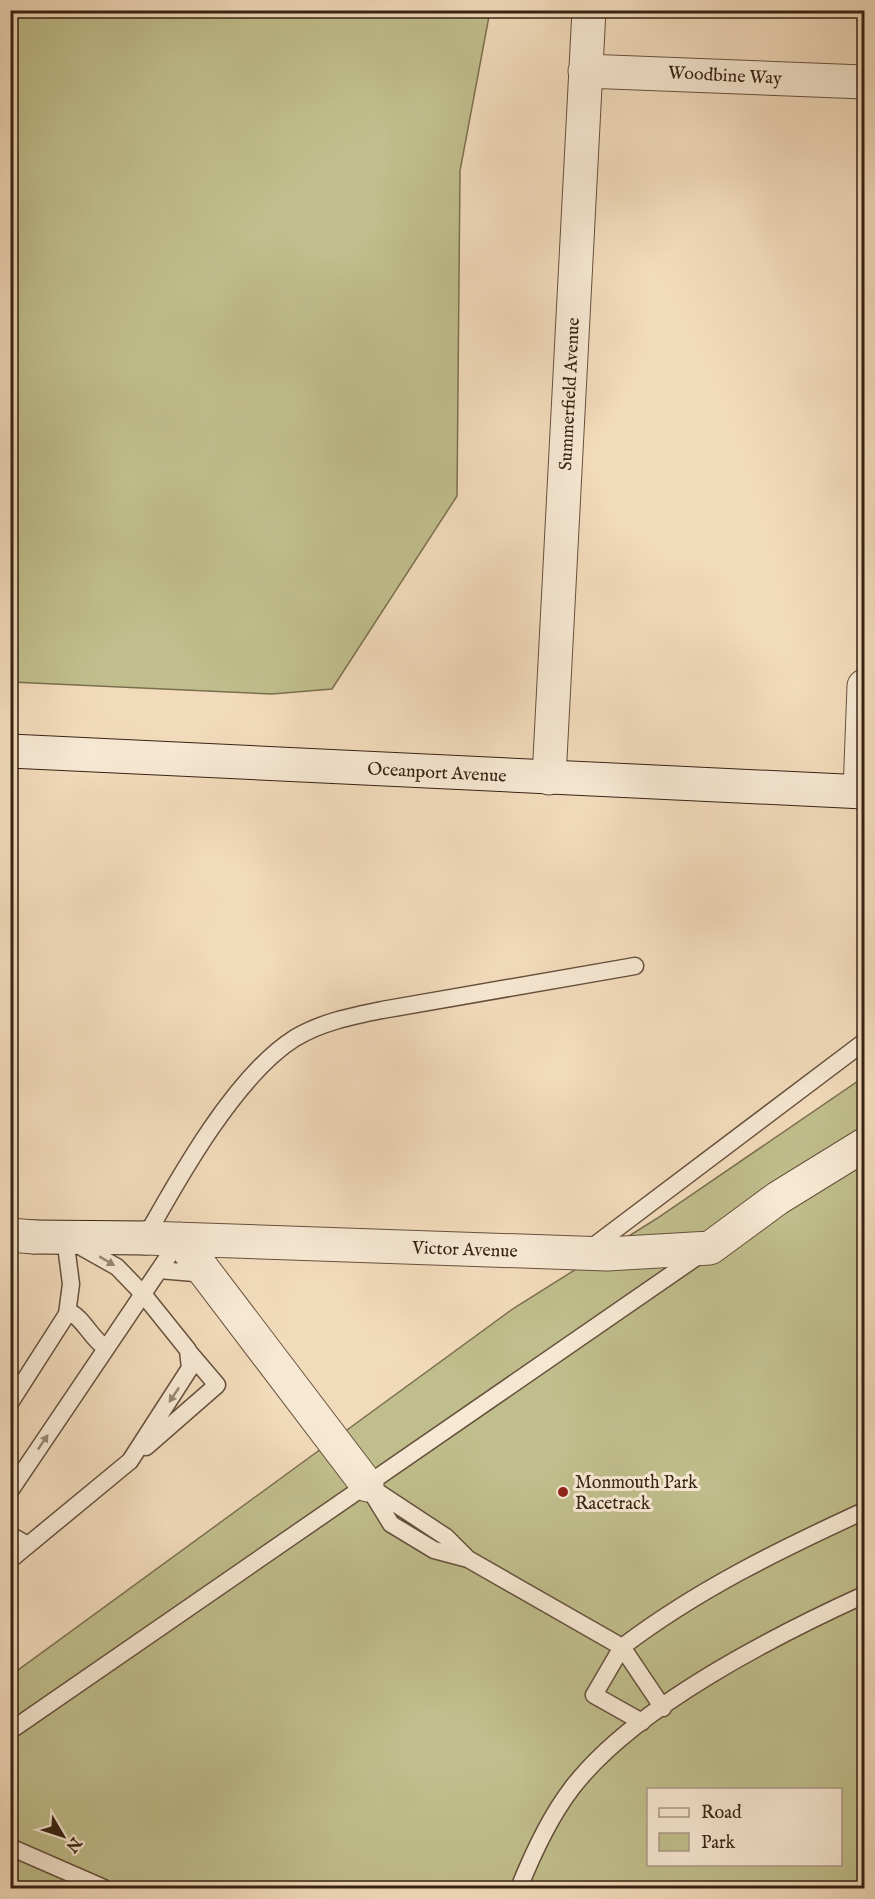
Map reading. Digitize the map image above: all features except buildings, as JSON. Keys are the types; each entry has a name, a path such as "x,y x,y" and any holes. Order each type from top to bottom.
{"street":[{"name":"Summerfield Avenue","path":"549,778 589,10"},
{"name":"Woodbine Way","path":"585,71 864,82"},
{"path":"862,792 864,686"},
{"name":"Oceanport Avenue","path":"10,752 862,792"},
{"path":"710,1248 778,1198 864,1145"},
{"name":"Victor Avenue","path":"30,1237 180,1239 585,1253 710,1248"},
{"path":"180,1239 367,1485"}],"lane":[{"path":"145,1238 181,1175 237,1095 257,1069 296,1038 341,1018 635,966"},
{"path":"585,1253 864,1042"},
{"path":"10,1560 130,1461 217,1385 143,1294 117,1267 30,1237"},
{"path":"10,1403 68,1311 71,1284 30,1237"},
{"path":"10,1491 180,1239"},
{"path":"10,1731 710,1248"},
{"path":"159,1270 206,1274"},
{"path":"68,1311 76,1316 96,1341 106,1348"},
{"path":"130,1461 186,1378 190,1368 188,1350"},
{"path":"367,1485 392,1524 434,1550 451,1550 468,1559 622,1647 663,1708"},
{"path":"642,1722 594,1695 622,1647 688,1599 864,1511"},
{"path":"10,1535 28,1545"},
{"path":"519,1888 548,1824 573,1786 606,1752 642,1722 726,1666 805,1623 864,1595"},
{"path":"10,1847 104,1888"}],"green space":[{"path":"11,10 490,11 460,171 457,496 332,689 272,694 11,682"},
{"name":"Monmouth Park Racetrack","path":"864,1077 864,1888 11,1888 10,1676 514,1308 656,1219"}],"place":[{"name":"Monmouth Park Racetrack","path":"563,1492"}]}
